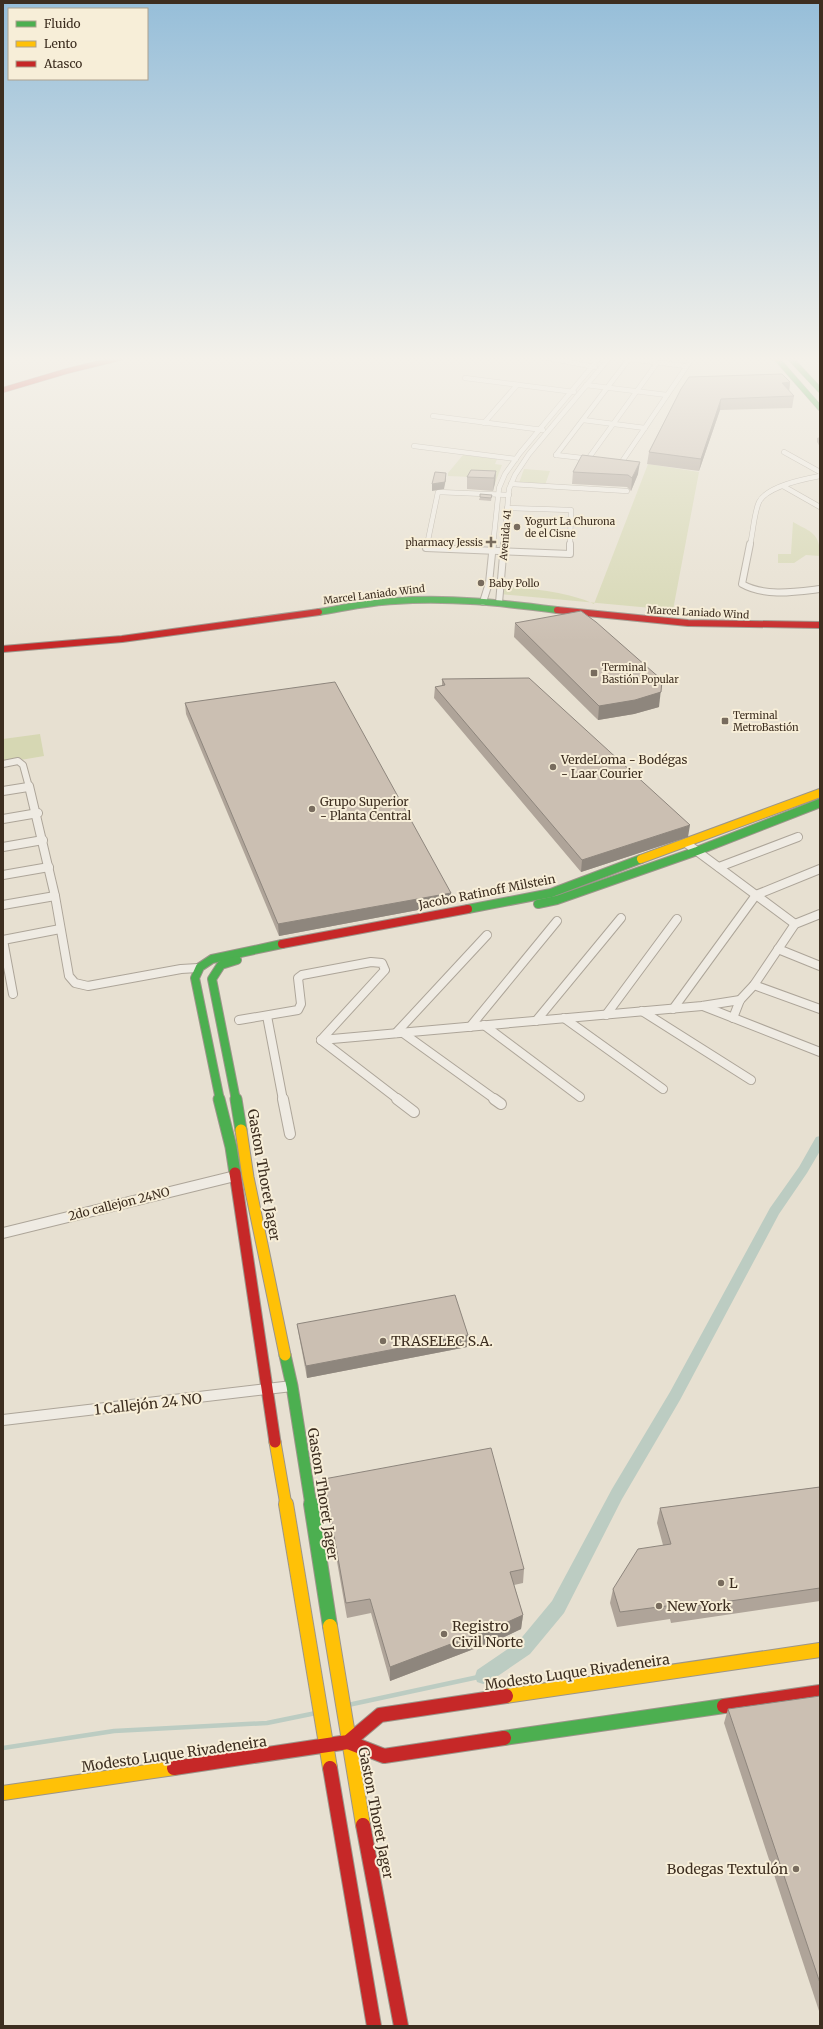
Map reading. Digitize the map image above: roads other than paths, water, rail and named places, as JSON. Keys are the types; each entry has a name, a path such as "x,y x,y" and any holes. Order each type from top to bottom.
{"main road":[{"name":"Marcel Laniado Wind","path":"3,642 98,636 416,593 448,593 661,622 764,626 820,624"},
{"name":"Marcel Laniado Wind","path":"3,649 98,642 402,600 430,598 484,599"},
{"name":"Marcel Laniado Wind","path":"499,601 712,619 762,621 820,619"},
{"name":"Jacobo Ratinoff Milstein","path":"215,968 224,963 238,959 551,893 820,793"},
{"name":"Jacobo Ratinoff Milstein","path":"198,968 204,961 216,957 556,900 697,851 820,803"},
{"path":"198,968 195,978 235,1176 266,1390 374,2026"},
{"name":"Gaston Thoret Jager","path":"215,968 212,979 234,1085 248,1177 292,1386 348,1742 402,2026"},
{"path":"217,1089 234,1085"},
{"name":"Modesto Luque Rivadeneira","path":"3,1793 348,1742 380,1715 820,1650"},
{"path":"348,1742 384,1756 820,1692"}],"street":[{"path":"459,452 516,459"},
{"name":"Avenida 41","path":"484,599 492,550 498,495 505,474 522,452"},
{"name":"Avenida 41","path":"499,601 508,495 512,484 531,452"},
{"path":"559,452 556,455 595,460"},
{"path":"588,459 593,452"},
{"path":"608,462 621,463 629,452"},
{"path":"784,452 820,472"},
{"path":"820,476 791,482 769,492 759,502 742,584 747,588 768,591 820,589"},
{"path":"786,485 820,479"},
{"path":"512,484 627,491"},
{"path":"786,485 820,507"},
{"path":"507,508 571,510 570,554 426,548 438,492 508,495"},
{"path":"3,764 21,762 28,787 38,813 55,896 68,976 75,983 88,986 181,969 198,968"},
{"path":"3,791 28,787"},
{"path":"3,819 38,813"},
{"path":"719,867 798,837"},
{"path":"3,847 43,840"},
{"path":"686,843 795,924"},
{"path":"3,875 49,867"},
{"path":"673,1009 756,895 820,869"},
{"path":"3,905 55,896"},
{"path":"733,1018 740,1000 754,985 795,924 820,914"},
{"path":"536,1021 621,918"},
{"path":"606,1015 677,919"},
{"path":"470,1027 557,921"},
{"path":"13,994 3,940 60,929"},
{"path":"399,1033 487,935"},
{"path":"778,949 820,966"},
{"path":"239,1020 298,1010 301,1004 298,978 302,975 371,962 382,963 385,970 320,1040"},
{"path":"754,985 820,1009"},
{"path":"320,1040 673,1009 740,1000"},
{"path":"702,1006 820,1052"},
{"path":"642,1011 751,1080"},
{"path":"267,1016 290,1134"},
{"path":"564,1018 663,1089"},
{"path":"484,1025 580,1097"},
{"path":"399,1033 501,1104"},
{"path":"320,1040 414,1112"},
{"name":"2do callejon 24NO","path":"3,1233 235,1176"},
{"name":"1 Callejón 24 NO","path":"3,1420 292,1386"}],"waterway":[{"path":"483,1676 524,1648 558,1607 617,1494 675,1396 774,1211 803,1170 820,1140"},
{"path":"348,1705 483,1676"},
{"path":"3,1748 114,1731 267,1723 316,1713"}],"place":[{"name":"Yogurt La Churona de el Cisne","path":"517,527"},
{"name":"pharmacy Jessis","path":"491,542"},
{"name":"Baby Pollo","path":"481,583"},
{"name":"Terminal Bastión Popular","path":"594,673"},
{"name":"Terminal MetroBastión","path":"725,721"},
{"name":"VerdeLoma - Bodégas - Laar Courier","path":"553,767"},
{"name":"Grupo Superior - Planta Central","path":"312,809"},
{"name":"TRASELEC S.A.","path":"383,1341"},
{"name":"L","path":"721,1583"},
{"name":"New York","path":"659,1606"},
{"name":"Registro Civil Norte","path":"444,1634"},
{"name":"Bodegas Textulón","path":"796,1869"}]}
